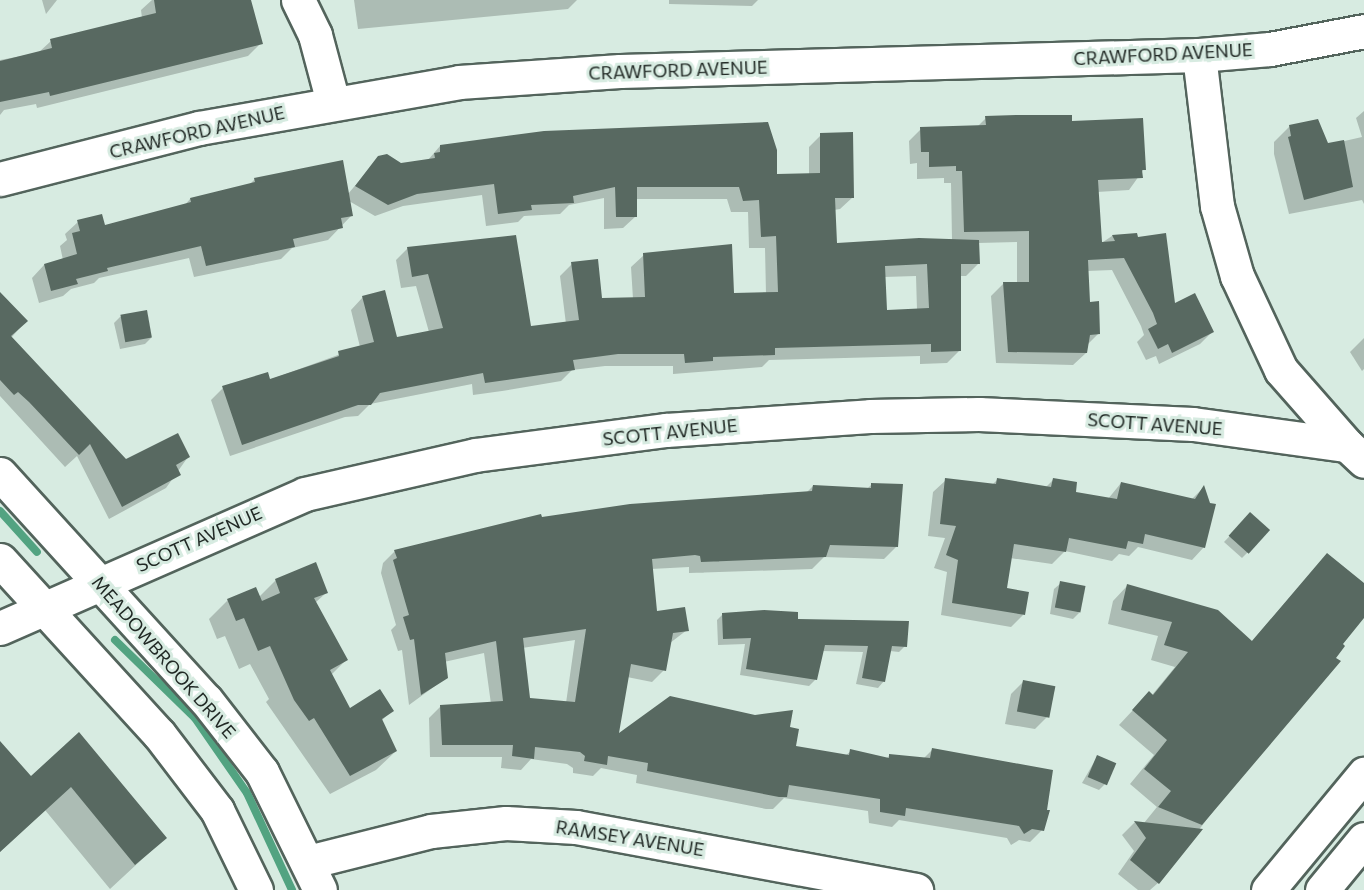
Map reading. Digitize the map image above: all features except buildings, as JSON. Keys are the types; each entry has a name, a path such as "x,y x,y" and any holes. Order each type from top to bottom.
{"street":[{"path":"298,0 315,35 333,102"},
{"name":"CRAWFORD AVENUE","path":"0,179 199,128 333,102 459,82 620,71 1199,54 1270,49 1364,31"},
{"path":"1199,54 1217,206 1237,276 1281,370 1355,453"},
{"name":"SCOTT AVENUE","path":"0,628 305,494 476,455 666,429 870,416 979,414 1193,424 1355,453"},
{"name":"MEADOWBROOK DRIVE","path":"0,474 206,700 262,772 314,876"},
{"path":"0,560 159,734 210,800 256,890"},
{"path":"1268,890 1364,774"},
{"name":"RAMSEY AVENUE","path":"314,876 431,831 506,824 564,826 916,890"},
{"path":"1322,890 1364,839"}],"waterway":[{"path":"0,511 37,552"},
{"path":"115,640 195,718 247,793 292,890"}]}
